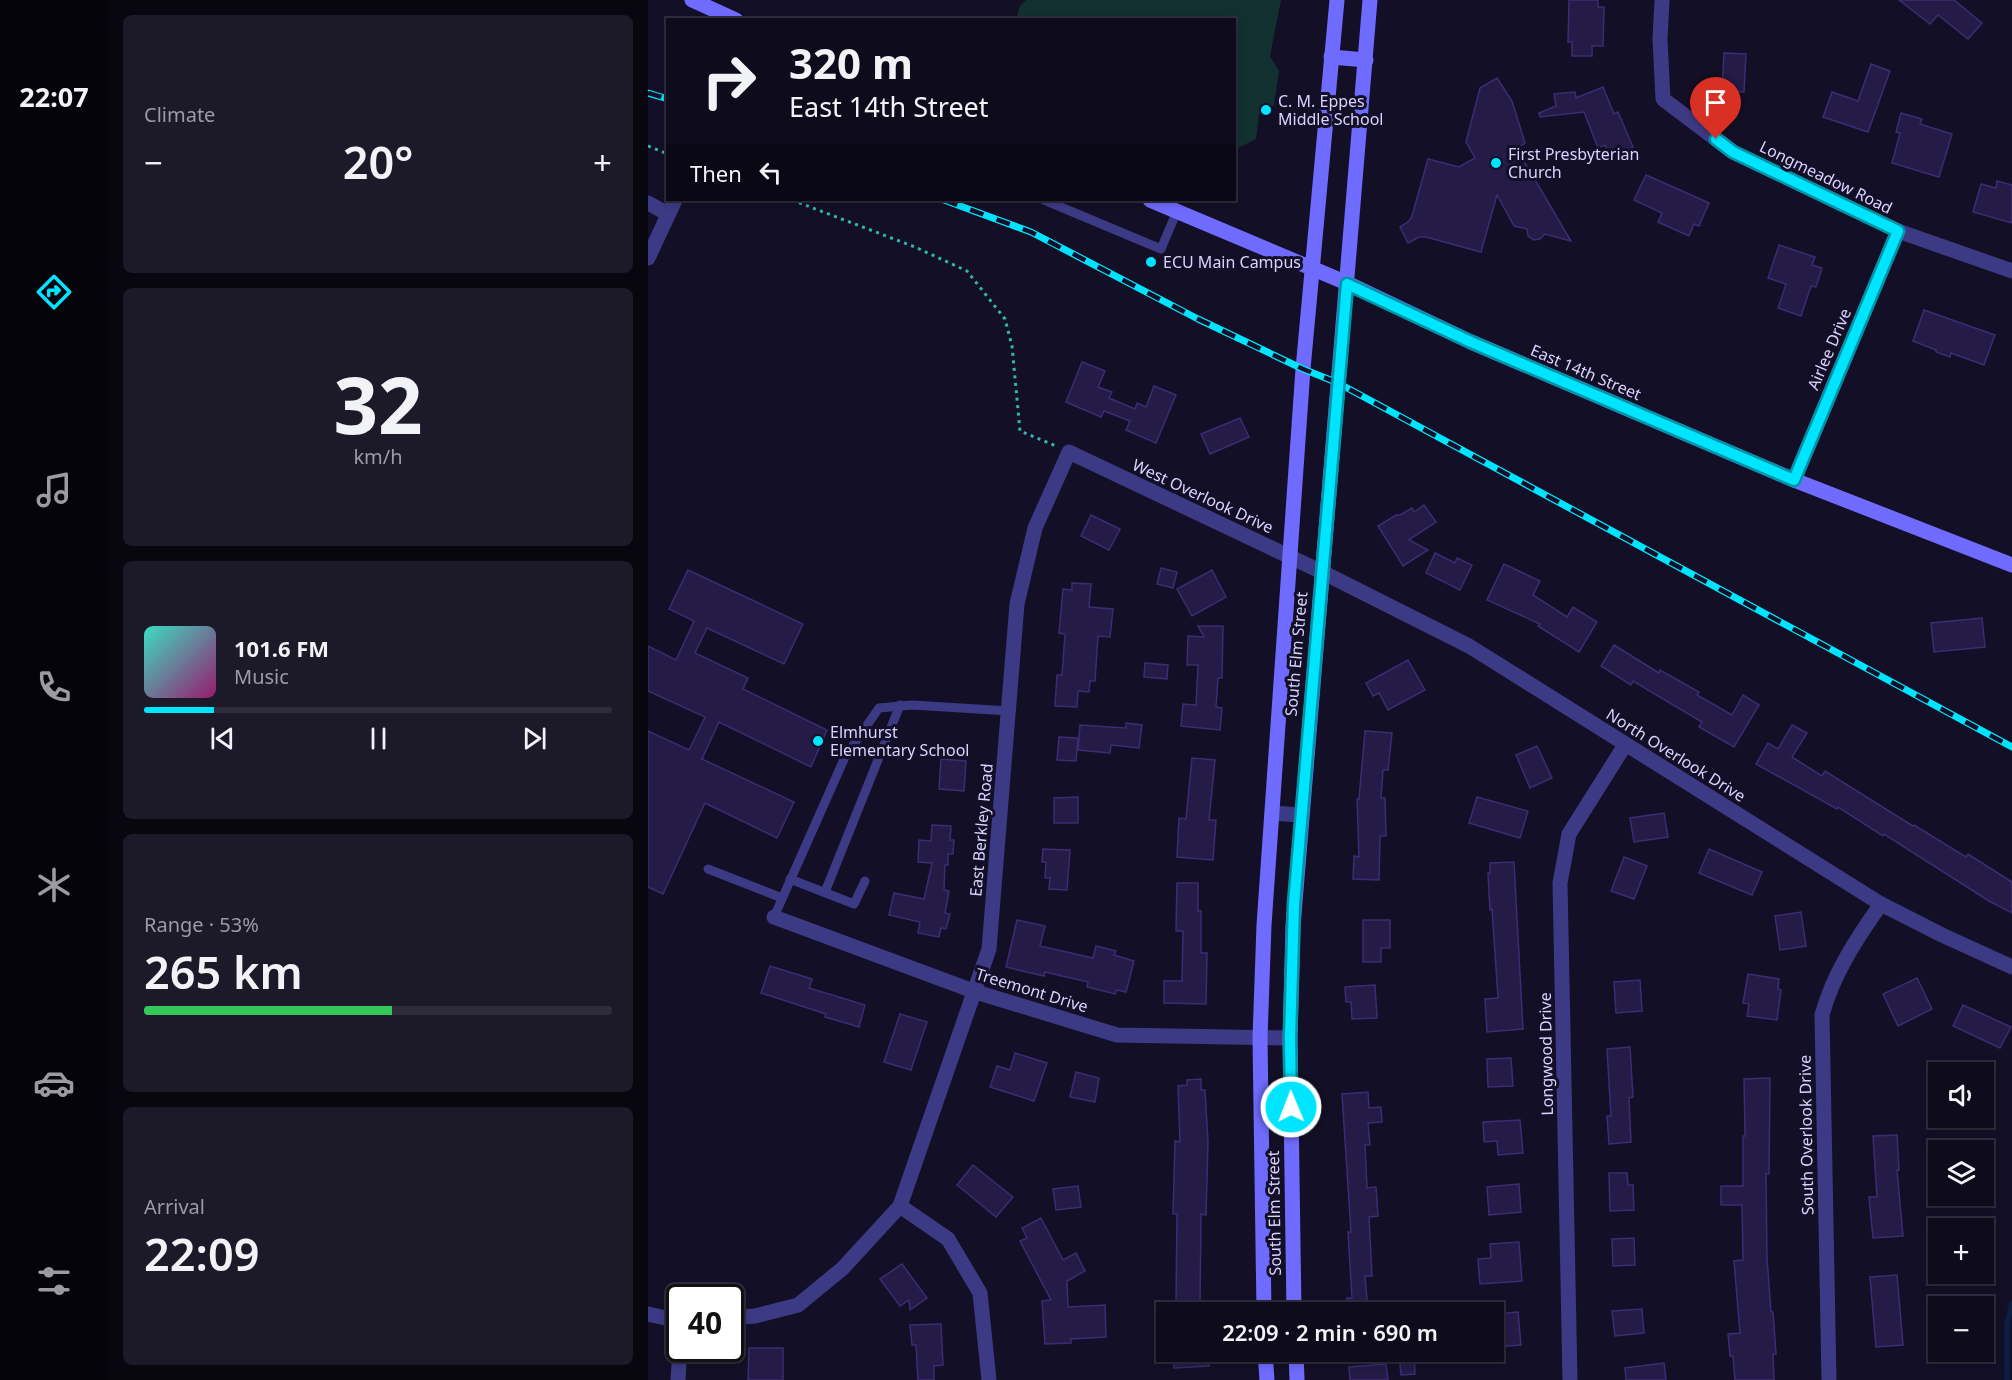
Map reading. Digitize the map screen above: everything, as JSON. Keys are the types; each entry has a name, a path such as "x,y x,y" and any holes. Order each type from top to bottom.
{"street":[{"path":"692,0 732,18"},
{"name":"South Elm Street","path":"1264,1302 1260,1038 1264,925 1288,556 1311,269 1337,0"},
{"name":"South Elm Street","path":"1294,1302 1290,1038 1293,926 1300,815 1370,0"},
{"name":"Longmeadow Road","path":"1662,0 1660,39 1663,99 1733,152 1898,231 2012,271"},
{"path":"1331,57 1366,60"},
{"path":"648,258 674,201"},
{"name":"East 14th Street","path":"1152,201 1347,284 1471,342 1794,480 2012,565"},
{"path":"648,203 668,214"},
{"name":"Airlee Drive","path":"1794,480 1898,231"},
{"name":"West Overlook Drive","path":"1069,452 1322,572"},
{"name":"East Berkley Road","path":"900,1206 989,949 1017,604 1035,528 1069,452"},
{"name":"North Overlook Drive","path":"1322,572 1469,646 1881,904 2012,968"},
{"name":"Longwood Drive","path":"1570,1380 1560,883 1569,834 1625,745"},
{"path":"1272,813 1300,815"},
{"name":"South Overlook Drive","path":"1829,1380 1822,1015 1828,993 1842,966 1881,904"},
{"name":"Treemont Drive","path":"774,917 976,992 1117,1035 1290,1038"},
{"path":"744,1317 798,1305 842,1269 900,1206 948,1239 980,1293 989,1380"},
{"path":"648,1314 666,1318"},
{"path":"678,1380 679,1362"},
{"path":"1266,1362 1267,1380"},
{"path":"1296,1362 1297,1380"}],"lane":[{"path":"1046,201 1161,249 1177,211"},
{"path":"774,917 845,758 879,708 900,705 1009,711"},
{"path":"825,892 900,705"},
{"path":"708,869 782,898"},
{"path":"790,879 854,904 864,881"}],"path":[{"path":"648,146 666,153"},
{"path":"795,201 915,247 967,271 1005,319 1012,346 1020,431 1069,452"}],"green space":[{"path":"1026,0 1281,0 1270,56 1279,71 1274,105 1259,115 1256,139 1236,147 1236,18 1016,18 1020,6"}],"building":[{"path":"1569,0 1598,0 1598,7 1604,7 1603,46 1592,46 1592,56 1572,56 1572,42 1568,42"},
{"path":"1899,0 1954,0 1982,23 1968,39 1938,15 1930,24"},
{"path":"1724,53 1746,54 1744,92 1722,91"},
{"path":"1871,64 1890,71 1868,132 1823,117 1832,92 1858,101"},
{"name":"First Presbyterian Church","path":"1497,78 1512,101 1525,143 1517,149 1571,241 1545,234 1540,239 1534,240 1528,236 1527,229 1514,226 1497,195 1481,252 1426,237 1419,237 1408,243 1400,227 1412,216 1428,159 1459,167 1475,158 1466,142 1480,88"},
{"path":"1603,87 1614,114 1618,112 1633,147 1610,157 1605,145 1598,148 1584,112 1540,117 1539,113 1556,106 1554,94 1575,92 1576,98"},
{"path":"1901,113 1922,119 1920,124 1952,134 1939,177 1892,163 1900,133 1896,132"},
{"path":"1646,175 1709,203 1699,226 1694,224 1689,236 1658,222 1662,213 1634,200"},
{"path":"1997,181 2012,185 2012,223 1973,212 1981,184 1996,188"},
{"path":"1779,245 1815,257 1812,265 1822,268 1816,287 1811,286 1801,316 1778,308 1786,284 1768,278"},
{"path":"1924,310 1995,335 1984,365 1951,353 1950,357 1913,341"},
{"path":"1082,362 1105,371 1098,387 1112,392 1109,398 1135,409 1137,403 1146,407 1154,386 1176,395 1156,443 1126,430 1130,421 1104,411 1101,417 1066,402"},
{"path":"1240,418 1249,437 1210,454 1201,434"},
{"path":"1424,505 1436,522 1409,540 1428,550 1403,566 1378,526 1396,515 1412,508 1414,512"},
{"path":"1091,515 1120,529 1109,550 1081,536"},
{"path":"1435,553 1455,563 1457,558 1472,565 1460,590 1426,573"},
{"path":"1504,564 1540,581 1533,595 1567,617 1573,607 1597,622 1579,652 1538,626 1540,624 1487,600"},
{"path":"1161,568 1177,572 1173,588 1157,584"},
{"path":"688,570 803,624 784,664 707,628 695,653 748,678 743,689 827,730 811,767 719,722 702,759 794,802 777,838 705,803 663,894 648,887 648,731 689,750 705,717 648,691 648,646 676,660 694,621 669,609"},
{"path":"1212,570 1226,597 1192,616 1177,589"},
{"path":"1072,583 1091,584 1089,607 1113,609 1110,637 1098,636 1095,681 1090,681 1089,692 1078,691 1077,707 1055,706 1057,675 1062,675 1065,634 1059,633 1063,589 1072,590"},
{"path":"1982,618 1985,647 1934,652 1931,623"},
{"path":"1198,626 1223,626 1222,678 1218,678 1216,707 1222,708 1220,730 1181,726 1183,704 1196,705 1198,665 1187,665 1188,636 1204,637"},
{"path":"1614,645 1659,673 1660,670 1699,692 1697,695 1732,715 1743,695 1759,705 1734,747 1699,727 1702,722 1633,681 1631,685 1601,666"},
{"path":"1408,660 1425,690 1388,710 1379,693 1373,696 1366,683"},
{"path":"1145,663 1168,665 1167,679 1144,677"},
{"path":"1126,723 1142,725 1139,748 1111,745 1110,753 1078,750 1080,725 1126,728"},
{"path":"1792,725 1807,733 1792,757 1822,776 1825,771 1913,826 1966,857 1968,854 2012,882 2012,913 1838,807 1837,809 1756,764 1768,743 1778,749"},
{"path":"1365,731 1392,733 1388,770 1383,770 1381,798 1385,798 1386,836 1380,836 1379,880 1353,879 1354,856 1359,857 1357,799 1359,799"},
{"path":"1059,737 1078,738 1076,761 1057,760"},
{"path":"1537,746 1552,778 1530,788 1516,755"},
{"path":"1192,758 1215,760 1209,820 1216,820 1213,860 1177,857 1179,818 1186,819"},
{"path":"941,759 966,761 964,791 939,789"},
{"path":"1078,797 1078,823 1054,823 1054,798"},
{"path":"1477,797 1528,811 1520,838 1469,823"},
{"path":"1664,813 1668,837 1634,842 1630,818"},
{"path":"932,825 951,826 950,840 954,840 953,854 948,854 948,865 945,865 944,890 949,891 945,913 950,914 946,929 941,928 939,937 918,933 920,922 889,915 894,893 924,899 932,863 918,862 919,840 931,841"},
{"path":"1043,849 1070,850 1067,890 1049,889 1050,878 1045,878 1046,862 1042,862"},
{"path":"1709,849 1762,872 1752,895 1699,873"},
{"path":"1624,857 1647,866 1634,899 1611,891"},
{"path":"1514,862 1523,1029 1487,1032 1485,999 1498,998 1488,873 1490,873 1490,863"},
{"path":"1177,883 1198,883 1201,953 1207,953 1206,1004 1164,1003 1164,981 1182,981 1183,931 1176,931"},
{"path":"1801,912 1806,946 1780,950 1775,916"},
{"path":"1017,920 1045,926 1040,946 1093,958 1096,946 1116,951 1114,955 1134,961 1126,992 1117,990 1115,994 1087,987 1088,982 1045,972 1044,976 1006,967"},
{"path":"1363,920 1390,920 1390,948 1381,948 1381,962 1363,962"},
{"path":"770,966 812,979 809,988 865,1005 859,1027 761,993"},
{"path":"1748,974 1779,979 1778,989 1781,990 1777,1020 1747,1016 1749,1004 1743,1003"},
{"path":"1917,978 1932,1009 1898,1026 1883,994"},
{"path":"1640,980 1642,1011 1616,1013 1614,982"},
{"path":"1375,985 1377,1018 1352,1019 1351,1002 1346,1002 1345,987"},
{"path":"1963,1005 2011,1027 2000,1048 1953,1026"},
{"path":"900,1014 927,1022 911,1070 884,1062"},
{"path":"1630,1047 1633,1097 1629,1098 1631,1142 1609,1144 1607,1116 1611,1116 1607,1049"},
{"path":"1015,1053 1047,1063 1034,1101 990,1087 997,1066 1010,1070"},
{"path":"1511,1058 1513,1086 1488,1087 1487,1059"},
{"path":"1076,1072 1099,1078 1095,1102 1070,1097"},
{"path":"1770,1078 1769,1174 1766,1174 1767,1258 1776,1354 1773,1354 1774,1380 1735,1380 1728,1334 1740,1333 1734,1261 1743,1260 1742,1205 1721,1205 1721,1186 1743,1186 1744,1079"},
{"path":"1201,1079 1201,1090 1205,1090 1208,1142 1206,1215 1201,1214 1200,1302 1176,1302 1177,1214 1173,1214 1175,1141 1180,1142 1178,1086 1187,1085 1187,1080"},
{"path":"1368,1092 1369,1108 1381,1107 1382,1122 1368,1123 1370,1145 1365,1145 1367,1188 1376,1187 1378,1216 1369,1217 1372,1276 1365,1276 1367,1302 1347,1302 1347,1298 1352,1298 1348,1232 1351,1232 1342,1094"},
{"path":"1520,1120 1523,1153 1498,1155 1497,1141 1484,1142 1483,1122"},
{"path":"1897,1135 1899,1170 1897,1170 1903,1236 1873,1238 1869,1197 1877,1197 1873,1136"},
{"path":"973,1165 1013,1197 996,1217 957,1185"},
{"path":"1609,1173 1627,1173 1628,1185 1633,1185 1634,1210 1610,1211"},
{"path":"1519,1184 1521,1212 1489,1215 1487,1187"},
{"path":"1078,1186 1081,1207 1056,1210 1053,1189"},
{"path":"1041,1218 1063,1260 1076,1253 1085,1271 1067,1281 1068,1307 1105,1305 1106,1337 1071,1339 1071,1343 1045,1344 1042,1301 1051,1300 1020,1241 1027,1238 1022,1228"},
{"path":"1634,1238 1635,1265 1613,1266 1612,1239"},
{"path":"1519,1242 1522,1281 1480,1284 1478,1259 1491,1258 1490,1244"},
{"path":"902,1264 927,1298 910,1310 909,1300 900,1306 880,1279"},
{"path":"1897,1275 1903,1345 1876,1347 1870,1277"},
{"path":"1642,1309 1644,1333 1615,1336 1612,1311"},
{"path":"1518,1312 1521,1345 1504,1346 1504,1313"},
{"path":"941,1324 943,1365 934,1366 934,1380 918,1380 916,1345 912,1345 910,1325"},
{"path":"749,1348 783,1348 783,1380 748,1380"},
{"path":"1174,1362 1209,1362 1209,1366 1174,1368"},
{"path":"1400,1362 1414,1362 1415,1374 1401,1375"},
{"path":"1664,1363 1666,1380 1626,1380 1625,1368"},
{"path":"1386,1364 1388,1380 1350,1380 1349,1367"}],"waterway":[{"path":"2007,1380 2007,1324 2012,1303"}],"railway":[{"path":"648,93 666,98"},
{"path":"947,201 1031,232 1198,319 1303,369 1338,383 2012,747"}],"place":[{"name":"C. M. Eppes Middle School","path":"1266,110"},
{"name":"First Presbyterian Church","path":"1496,163"},
{"name":"ECU Main Campus","path":"1151,262"},
{"name":"Elmhurst Elementary School","path":"818,741"}],"route":[{"path":"1291,1107 1290,1038 1294,904 1347,284 1471,342 1794,480 1898,231 1733,152 1716,139"}]}
